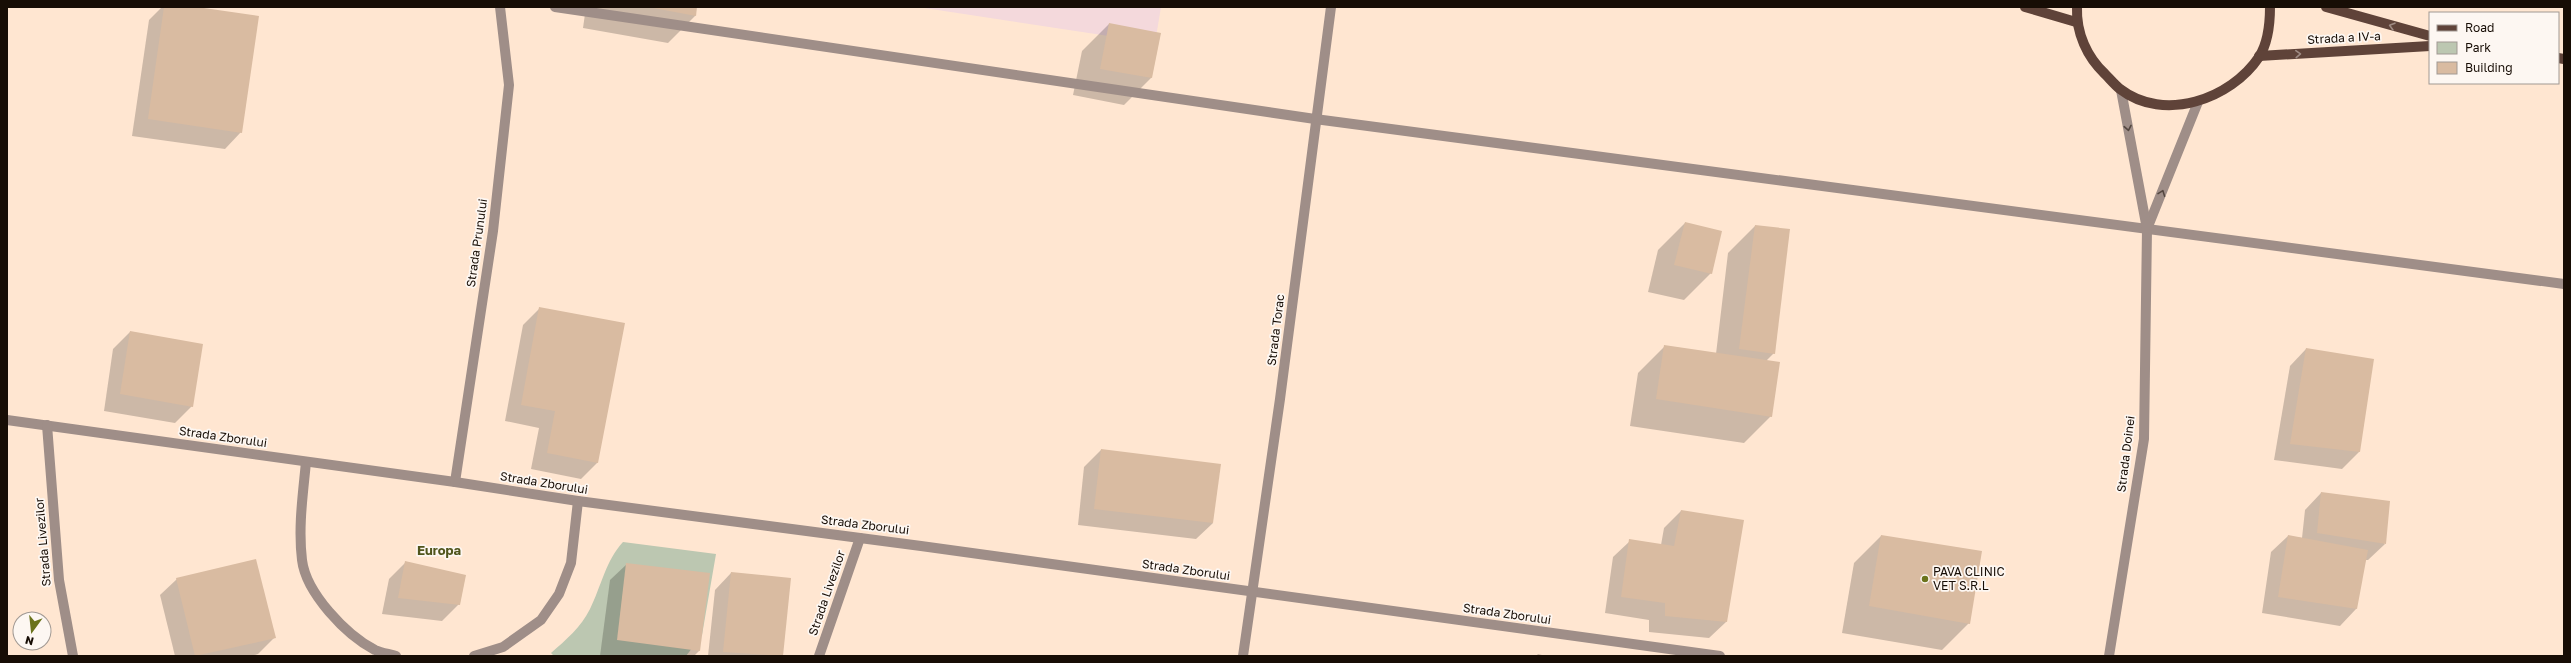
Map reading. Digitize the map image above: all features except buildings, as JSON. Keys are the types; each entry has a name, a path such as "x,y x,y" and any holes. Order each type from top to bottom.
{"main road":[{"path":"2025,7 2076,22"},
{"path":"2077,7 2076,22 2091,60 2121,90 2145,101 2171,105 2198,102 2233,85 2259,56 2270,24 2270,7"},
{"name":"Strada a IV-a","path":"2326,7 2429,36"},
{"name":"Strada a IV-a","path":"2259,56 2429,46"}],"street":[{"name":"Strada Prunului","path":"455,482 493,230 509,85 500,7"},
{"path":"555,7 1315,119 2564,284"},
{"name":"Strada Torac","path":"1243,656 1251,592 1280,399 1315,119 1331,7"},
{"name":"Strada Doinei","path":"2109,656 2144,439 2147,229 2121,90"},
{"name":"Strada Doinei","path":"2147,229 2198,102"},
{"name":"Strada Zborului","path":"7,420 455,482 578,501 860,538 1720,656"},
{"name":"Strada Livezilor","path":"47,425 59,580 73,656"},
{"path":"306,462 301,520 302,561 310,581 325,609 375,650 396,656"},
{"path":"474,656 503,647 541,620 559,594 571,564 578,501"},
{"name":"Strada Livezilor","path":"819,656 860,538"}],"shaded area":[{"path":"918,7 1161,7 1155,43"}],"green space":[{"path":"623,542 716,554 702,635 686,656 554,656 551,653 573,633 586,616 594,601 612,557"}],"place":[{"name":"PAVA CLINIC VET S.R.L","path":"1925,579"}],"district":[{"name":"Europa","path":"439,550"}]}
